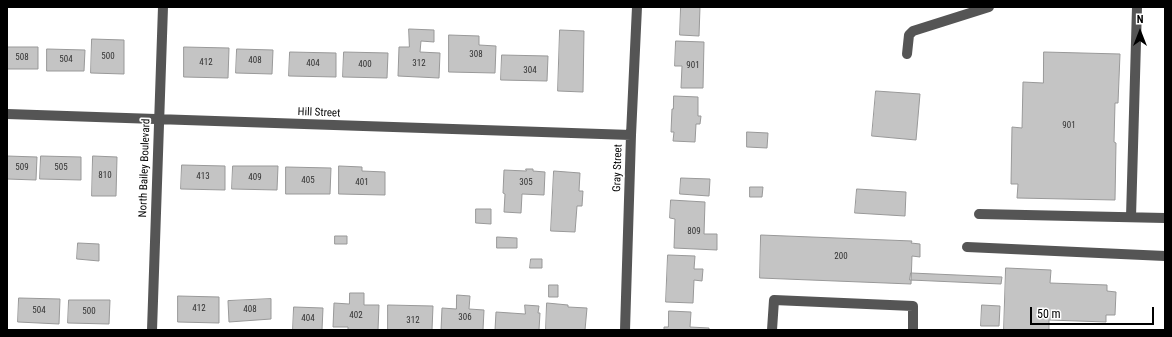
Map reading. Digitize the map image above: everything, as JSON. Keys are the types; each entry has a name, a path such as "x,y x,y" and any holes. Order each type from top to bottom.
{"street":[{"name":"North Bailey Boulevard","path":"152,330 163,7"},
{"name":"Gray Street","path":"625,330 631,135 637,7"},
{"path":"908,54 909,35 913,31 989,7"},
{"path":"1131,217 1137,7"},
{"name":"Hill Street","path":"7,114 631,135"},
{"path":"979,214 1165,218"},
{"path":"967,246 1165,256"},
{"path":"772,330 774,300 913,306 913,330"}],"building":[{"path":"681,7 700,7 699,36 680,35"},
{"path":"409,29 434,30 434,42 421,41 420,52 440,53 439,78 398,76 399,47 409,47"},
{"path":"560,30 584,31 583,92 558,91"},
{"path":"449,35 479,36 479,45 496,46 495,73 449,72"},
{"path":"92,39 124,40 124,74 91,73"},
{"path":"676,41 704,42 703,88 681,88 682,66 675,66"},
{"path":"7,47 38,47 38,69 7,69"},
{"path":"184,47 229,48 228,78 184,77"},
{"path":"47,49 85,50 84,71 47,71"},
{"path":"237,49 273,50 272,74 236,73"},
{"path":"290,52 336,53 336,77 289,76"},
{"path":"344,52 388,53 387,78 343,77"},
{"path":"1044,52 1120,54 1118,103 1115,103 1115,200 1017,198 1018,184 1011,184 1012,127 1022,128 1023,82 1043,83"},
{"path":"502,55 548,56 547,81 501,80"},
{"path":"876,91 920,94 916,140 872,136"},
{"path":"674,96 698,97 698,116 701,116 700,124 696,124 695,142 673,141 674,132 671,132"},
{"path":"747,132 768,133 767,148 747,147"},
{"path":"7,156 37,157 36,180 7,179"},
{"path":"41,156 81,157 81,180 40,179"},
{"path":"93,156 117,157 116,196 92,196"},
{"path":"182,165 225,166 225,190 181,189"},
{"path":"233,166 278,166 277,190 232,189"},
{"path":"339,166 362,167 362,171 385,172 385,195 339,194"},
{"path":"286,167 331,168 330,194 286,194"},
{"path":"526,169 545,172 544,195 522,194 521,213 504,212 504,170 526,171"},
{"path":"554,171 580,173 579,191 583,191 582,206 577,206 575,232 551,231"},
{"path":"681,178 710,179 709,196 680,194"},
{"path":"750,187 763,187 762,197 750,197"},
{"path":"857,189 906,192 905,216 855,213"},
{"path":"671,200 705,202 704,234 717,234 717,250 674,248 675,219 670,218"},
{"path":"476,209 491,209 491,224 476,223"},
{"path":"761,235 912,241 911,243 920,244 920,257 912,256 911,284 760,278"},
{"path":"335,236 347,236 347,244 335,244"},
{"path":"497,237 517,238 517,248 497,248"},
{"path":"78,243 99,244 99,261 77,259"},
{"path":"668,255 695,256 694,269 703,269 702,281 694,280 693,303 666,302"},
{"path":"531,259 542,259 542,268 530,268"},
{"path":"1006,268 1051,270 1050,283 1107,285 1107,291 1116,292 1115,315 1106,315 1106,322 1049,320 1049,330 1004,330"},
{"path":"911,273 1002,277 1001,284 910,280"},
{"path":"549,285 558,285 558,297 549,297"},
{"path":"350,293 364,293 364,305 379,305 378,330 348,330 348,327 333,327 334,303 349,304"},
{"path":"457,295 470,296 469,309 484,310 483,330 441,330 442,308 456,309"},
{"path":"178,296 219,297 219,323 178,322"},
{"path":"19,298 60,299 59,324 18,322"},
{"path":"271,299 271,319 229,322 228,301"},
{"path":"69,300 110,300 109,324 68,323"},
{"path":"547,303 568,305 568,307 587,308 585,330 546,330"},
{"path":"388,305 433,306 432,330 388,330"},
{"path":"525,305 539,306 539,330 495,330 496,312 525,314"},
{"path":"982,305 1000,306 999,326 981,326"},
{"path":"294,307 323,308 322,330 293,330"},
{"path":"669,311 691,312 690,327 709,328 709,330 664,330 664,327 668,327"}]}
